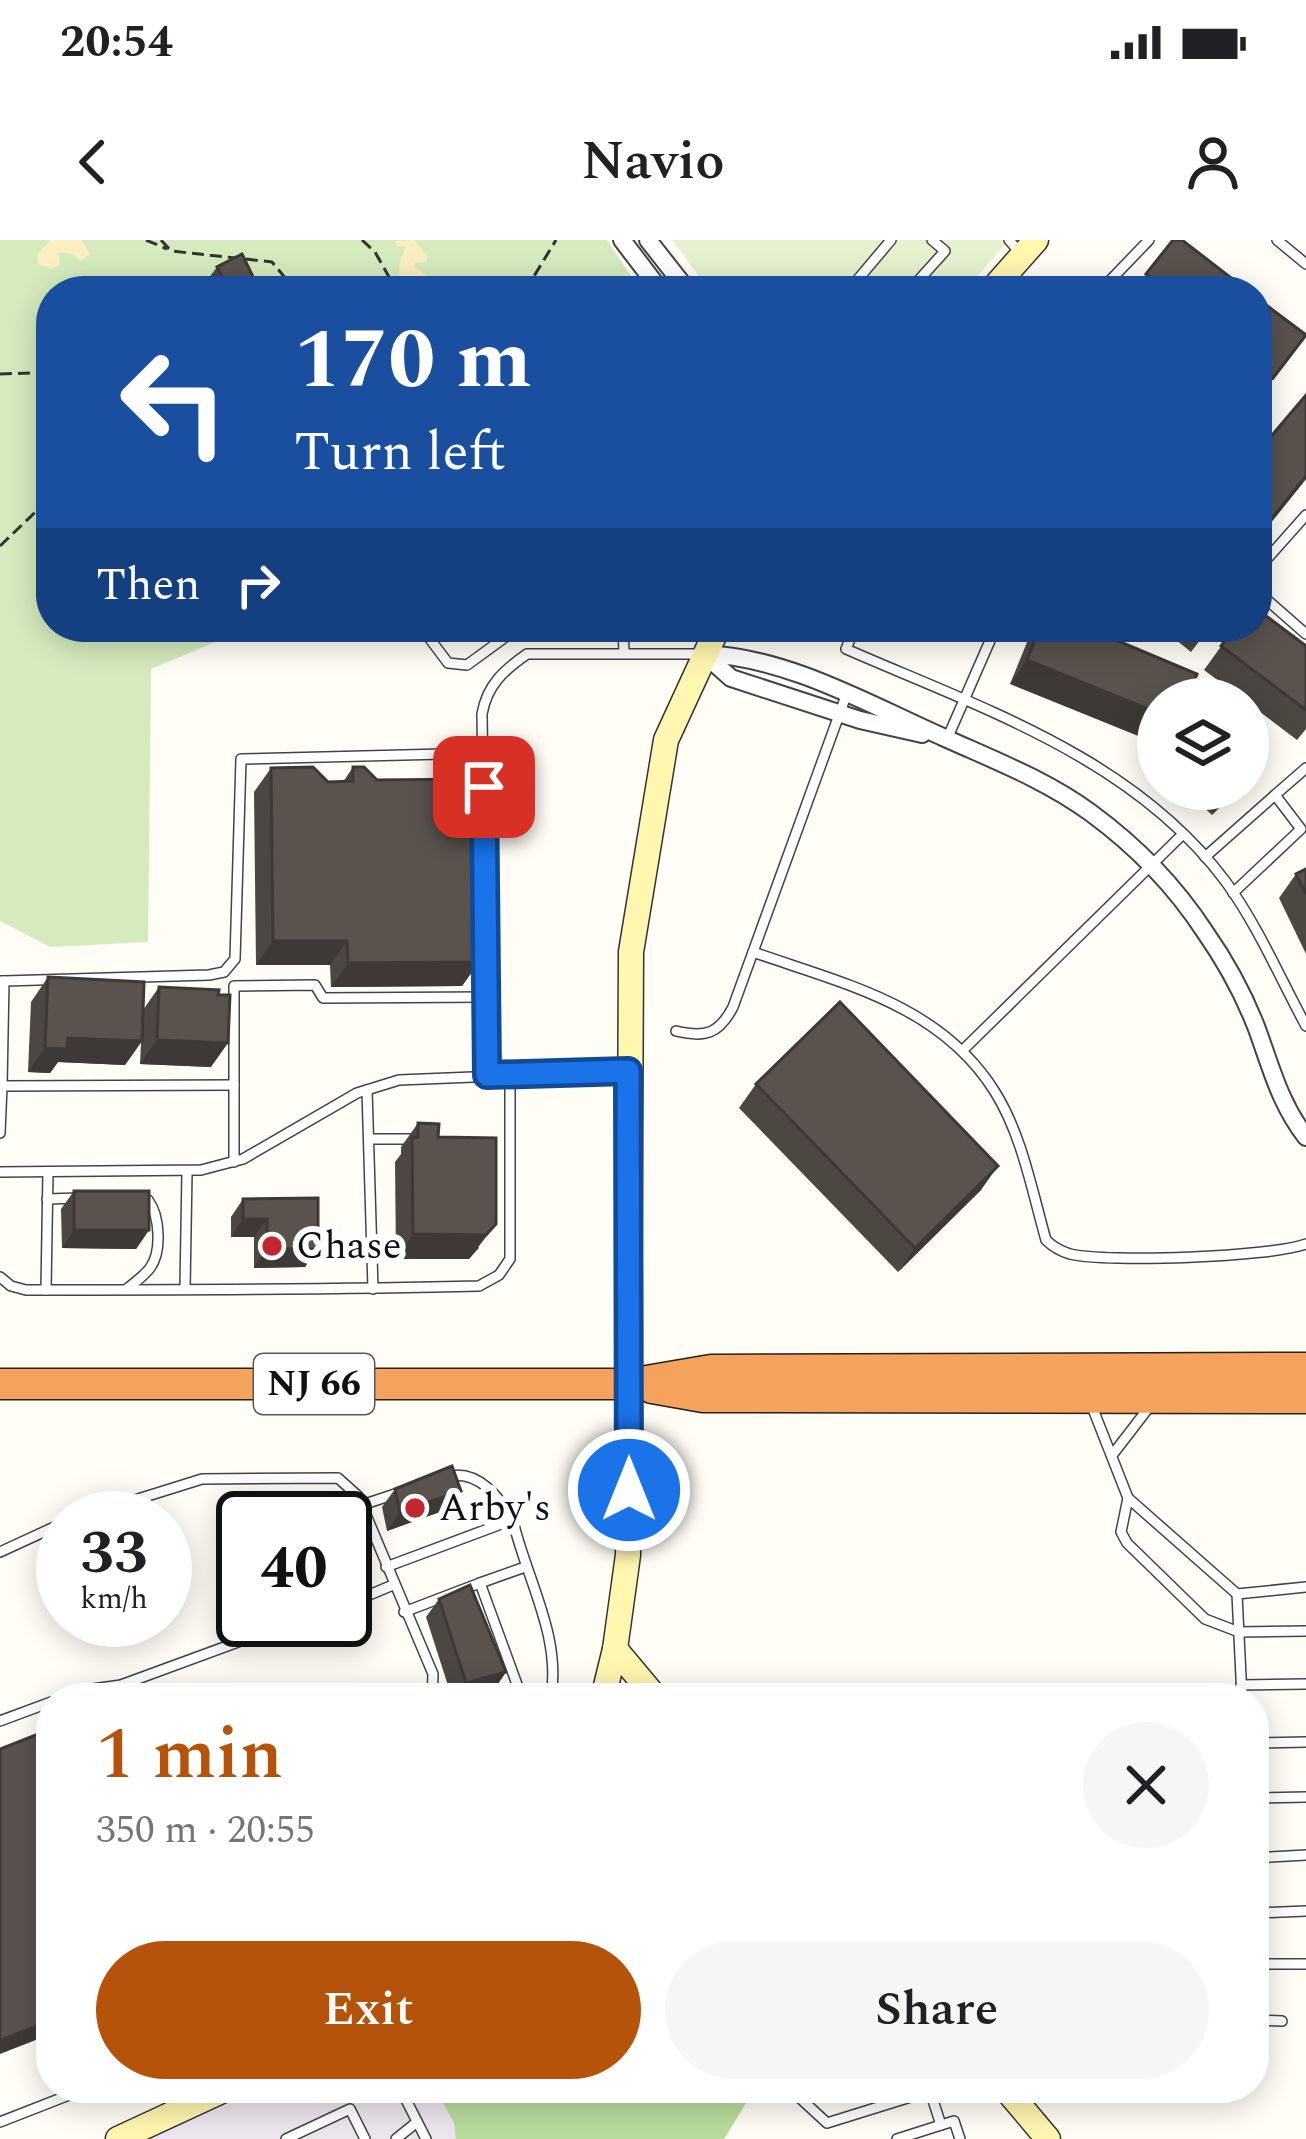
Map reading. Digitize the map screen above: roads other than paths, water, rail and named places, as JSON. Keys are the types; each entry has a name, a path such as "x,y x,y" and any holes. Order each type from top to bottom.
{"highway":[{"name":"NJ 66","path":"0,1384 628,1384 711,1370 1306,1368"},
{"name":"NJ 66","path":"628,1384 703,1397 1306,1397"}],"street":[{"path":"622,240 650,276"},
{"path":"648,240 676,276"},
{"path":"1001,276 1022,245"},
{"path":"607,1683 628,1555 631,952 655,788 673,720 710,642"},
{"path":"704,654 740,655 847,693 1023,771 1072,800 1153,866 1190,911 1227,968 1256,1025 1279,1093 1306,1137"},
{"path":"704,654 731,679 839,714 947,739"},
{"path":"615,1649 643,1683"},
{"path":"118,2139 196,2103"},
{"path":"1018,2103 1048,2139"}],"lane":[{"path":"861,276 891,240"},
{"path":"922,276 944,251 932,240"},
{"path":"1114,276 1149,240"},
{"path":"1277,240 1306,264"},
{"path":"1272,553 1306,515"},
{"path":"1272,604 1306,634"},
{"path":"432,642 448,663 467,665 498,642"},
{"path":"624,642 624,653"},
{"path":"849,642 846,649 1076,751 1183,835 1233,892 1306,1026"},
{"path":"947,739 989,642"},
{"path":"487,1075 485,695 503,670 527,653 704,654"},
{"path":"676,1031 699,1037 719,1029 733,1007 847,693"},
{"path":"0,1133 2,981 208,975 230,967 235,959 241,759 483,753"},
{"path":"1205,857 1306,768"},
{"path":"1233,892 1300,829 1275,795"},
{"path":"964,1049 1183,835"},
{"path":"753,952 922,1016 964,1049 997,1094 1050,1246 1091,1257 1262,1253 1306,1244"},
{"path":"230,967 234,986 234,1162"},
{"path":"234,986 315,986 323,998 487,997"},
{"path":"0,1172 187,1172 234,1162 368,1090 399,1080 628,1071"},
{"path":"0,1277 18,1288 46,1290 479,1286 505,1270 510,1259 510,1074"},
{"path":"2,1086 234,1085"},
{"path":"368,1090 373,1289"},
{"path":"369,1139 440,1139"},
{"path":"487,1139 510,1139"},
{"path":"46,1290 48,1172"},
{"path":"185,1288 187,1172"},
{"path":"47,1198 89,1198"},
{"path":"127,1289 149,1270 157,1255 156,1211 148,1200 130,1198"},
{"path":"1089,1398 1128,1498 1238,1594 1306,1587"},
{"path":"1113,1454 1156,1398"},
{"path":"436,1480 455,1474 488,1486 505,1503 549,1636 553,1683"},
{"path":"158,1491 182,1483 244,1477 338,1478 352,1491"},
{"path":"372,1502 418,1486"},
{"path":"1128,1498 1121,1532 1126,1543 1205,1619 1239,1632 1306,1631"},
{"path":"386,1567 511,1524"},
{"path":"372,1531 433,1674 433,1683"},
{"path":"0,1552 36,1535"},
{"path":"404,1612 525,1567"},
{"path":"480,1583 517,1683"},
{"path":"372,1594 393,1585"},
{"path":"1238,1594 1241,1683"},
{"path":"126,1683 224,1647"},
{"path":"1269,1685 1306,1684"},
{"path":"0,1721 36,1708"},
{"path":"1269,1743 1306,1742"},
{"path":"1269,1798 1306,1797"},
{"path":"1269,1857 1306,1855"},
{"path":"1269,1912 1306,1911"},
{"path":"1269,1964 1306,1964"},
{"path":"1269,2021 1282,2021"},
{"path":"0,2122 49,2103"},
{"path":"408,2103 426,2139"},
{"path":"806,2103 827,2123 834,2139"},
{"path":"827,2123 892,2103"},
{"path":"937,2103 941,2125"},
{"path":"286,2139 350,2109 365,2139"},
{"path":"897,2139 954,2121 960,2139"},
{"path":"396,2139 417,2122"}],"place":[{"name":"Chase","path":"272,1246"},
{"name":"Arby's","path":"415,1508"}]}
